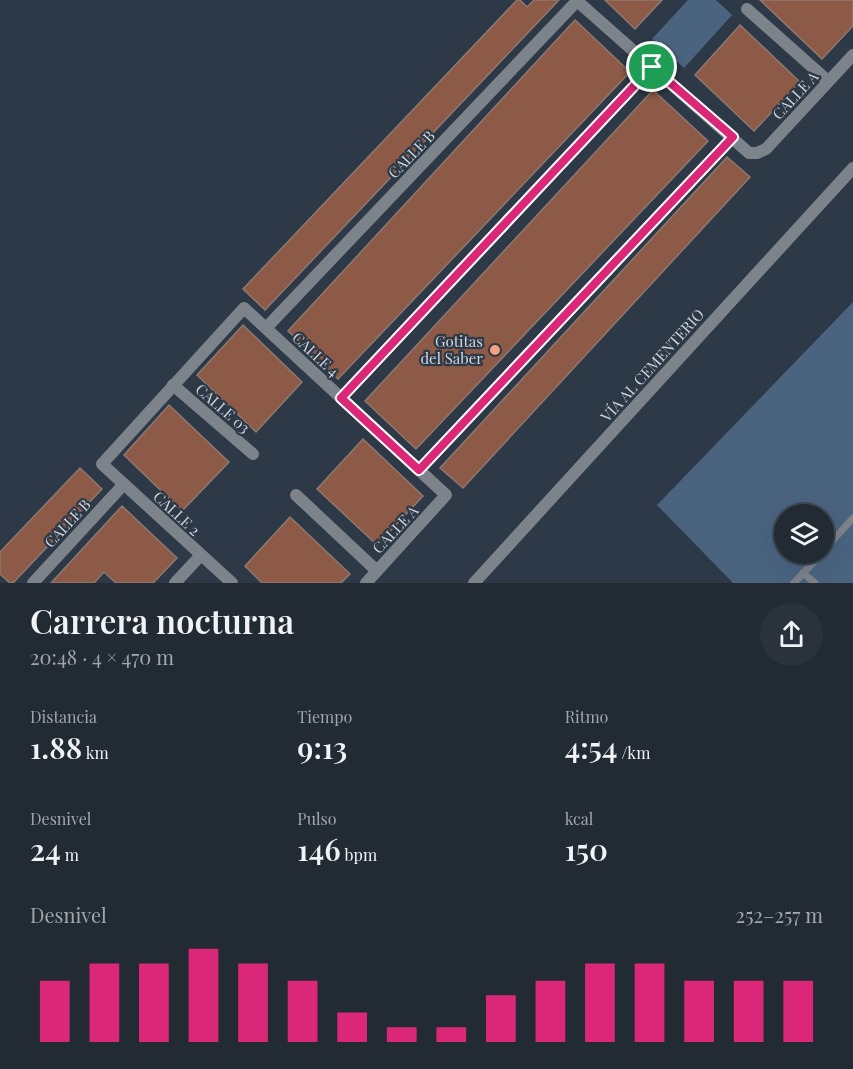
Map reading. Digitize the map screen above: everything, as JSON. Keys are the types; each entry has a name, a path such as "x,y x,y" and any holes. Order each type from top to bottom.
{"street":[{"path":"419,470 733,137 576,1"},
{"name":"CALLE B","path":"266,328 576,1"},
{"path":"747,9 828,81"},
{"name":"CALLE A","path":"733,137 749,153 758,153 766,149 853,55"},
{"path":"341,398 652,67"},
{"name":"VÍA AL CEMENTERIO","path":"474,583 853,168"},
{"name":"CALLE 4","path":"174,385 244,308 446,495"},
{"name":"CALLE 03","path":"174,385 253,454"},
{"name":"CALLE 2","path":"174,385 102,464 232,583"},
{"name":"CALLE B","path":"33,583 124,484"},
{"path":"296,495 376,571"},
{"name":"CALLE A","path":"366,583 446,495"},
{"path":"175,583 201,555"}],"lane":[{"path":"834,539 853,518"},
{"path":"794,583 811,564"},
{"path":"803,573 815,583"}],"shaded area":[{"path":"688,0 716,0 732,15 684,68 652,39"},
{"path":"853,302 853,583 733,583 657,505"}],"building":[{"path":"517,0 527,7 534,0 559,0 265,310 243,289"},
{"path":"605,0 662,0 635,29"},
{"path":"760,0 853,0 853,26 822,59"},
{"path":"575,20 630,72 338,379 288,331"},
{"path":"740,25 800,82 754,131 695,75"},
{"path":"653,90 708,141 416,449 365,401"},
{"path":"727,157 750,177 463,488 440,468"},
{"path":"243,325 302,382 256,432 197,375"},
{"path":"169,405 229,462 182,511 124,455"},
{"path":"363,439 423,496 377,545 317,489"},
{"path":"80,468 102,489 13,583 10,583 0,574 0,552"},
{"path":"122,506 177,558 153,583 116,583 104,572 94,583 51,583"},
{"path":"290,517 350,574 341,583 262,583 245,566"}],"place":[{"name":"Gotitas del Saber","path":"495,350"}],"route":[{"path":"652,67 733,137 419,470 341,398 652,67"}]}
